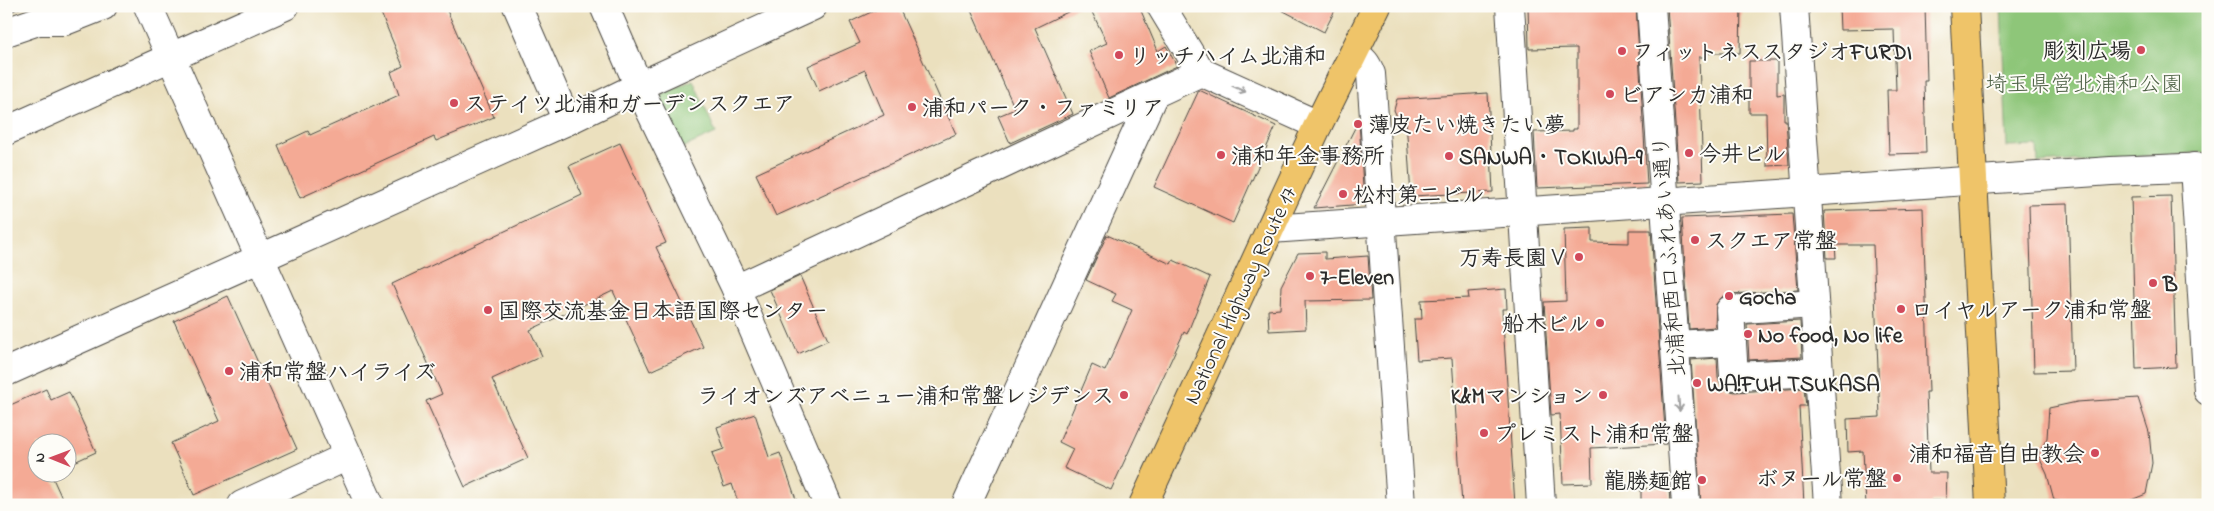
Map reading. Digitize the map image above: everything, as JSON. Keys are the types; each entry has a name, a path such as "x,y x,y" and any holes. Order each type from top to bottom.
{"highway":[{"name":"National Highway Route 17","path":"1143,505 1318,125 1377,6"},
{"path":"1964,6 1990,505"}],"street":[{"path":"6,32 38,21 65,21 104,6"},
{"path":"148,6 370,505"},
{"path":"6,131 285,6"},
{"path":"517,6 567,121"},
{"path":"604,6 638,86 736,289 828,505"},
{"path":"6,372 567,121 638,86 813,6"},
{"path":"1161,6 1201,72 1318,125"},
{"path":"1510,6 1542,505"},
{"name":"北浦和西口ふれあい通り","path":"1650,6 1686,505"},
{"path":"1794,6 1828,505"},
{"path":"1354,55 1361,58 1371,74 1401,505"},
{"path":"736,289 1201,72"},
{"path":"966,505 1154,94"},
{"path":"1270,228 2201,167 2208,391"},
{"path":"1814,304 1730,310 1734,376 1819,372"},
{"path":"1674,346 1732,342"},
{"path":"242,505 348,456"}],"green space":[{"name":"埼玉県営北浦和公園","path":"2001,6 2208,6 2208,152 2038,163 2037,146 2007,147"},
{"path":"693,80 716,133 682,148 659,95"}],"building":[{"name":"ステイツ北浦和ガーデンスクエア","path":"378,6 445,6 494,117 436,141 434,137 300,198 278,145 308,131 310,135 399,95 391,72 403,66"},
{"name":"浦和パーク・ファミリア","path":"884,6 898,6 956,134 776,216 756,174 884,115 865,70 819,91 808,66 860,43 850,22"},
{"path":"969,6 1080,6 1035,28 1073,114 1010,143 998,116 1015,109"},
{"name":"リッチハイム北浦和","path":"1089,6 1139,6 1158,51 1166,46 1177,66 1109,98 1089,51 1107,43"},
{"path":"1274,6 1337,6 1324,32"},
{"path":"1528,6 1636,6 1647,184 1537,188 1534,132 1573,131 1573,129 1577,129 1577,48 1529,49"},
{"path":"1667,6 1741,6 1740,53 1705,53 1705,57 1699,57 1703,181 1679,182"},
{"path":"1839,6 1925,6 1927,81 1924,81 1926,153 1889,154 1887,90 1896,90 1894,29 1840,30"},
{"path":"1749,61 1777,61 1777,95 1784,94 1784,120 1786,120 1789,165 1767,166 1766,113 1749,113"},
{"path":"1199,90 1276,126 1233,223 1154,187"},
{"name":"SANWA・TOKIWA-9","path":"1488,93 1493,192 1411,196 1406,120 1398,119 1394,110 1397,99"},
{"path":"1359,120 1364,204 1314,208"},
{"name":"国際交流基金日本語国際センター","path":"620,143 666,243 656,247 703,347 650,371 613,291 530,330 542,356 492,379 528,458 465,487 426,401 442,394 392,284 582,195 569,166"},
{"name":"B","path":"2171,196 2176,367 2136,369 2131,197"},
{"path":"2068,204 2073,371 2034,372 2029,205"},
{"path":"1923,208 1929,392 1926,392 1929,473 1947,473 1946,501 1931,501 1931,505 1866,505 1863,451 1848,452 1847,419 1880,417 1873,245 1835,245 1836,258 1827,258 1824,211"},
{"path":"1792,214 1798,290 1729,294 1722,297 1716,304 1715,327 1689,329 1682,218"},
{"path":"1592,228 1592,242 1629,243 1629,230 1651,230 1666,444 1591,448 1592,483 1563,484 1560,414 1551,415 1544,302 1566,301 1564,229"},
{"path":"1107,235 1171,264 1173,260 1210,277 1187,334 1184,332 1111,490 1064,468 1073,449 1059,442 1092,365 1105,371 1132,310 1112,301 1116,294 1086,280"},
{"path":"1325,252 1325,259 1368,256 1371,300 1305,301 1306,329 1269,331 1268,310 1280,309 1281,286 1298,253"},
{"path":"800,276 828,340 798,354 770,290"},
{"name":"プレミスト浦和常盤","path":"1506,289 1507,309 1502,309 1515,505 1462,505 1452,358 1417,360 1414,319 1422,319 1421,300 1469,298 1468,292"},
{"name":"浦和常盤ハイライズ","path":"228,296 297,449 194,495 171,443 219,421 174,321"},
{"path":"1800,321 1802,357 1749,360 1747,324"},
{"path":"1717,358 1718,377 1721,385 1727,390 1735,392 1804,388 1806,406 1799,406 1804,505 1701,505 1691,360"},
{"path":"46,389 51,400 69,392 96,452 78,460 78,434 28,434 28,484 56,484 65,505 6,505 6,407"},
{"path":"2138,398 2149,432 2152,463 2146,494 2119,505 2074,505 2054,500 2047,474 2038,455 2047,438 2049,408 2077,402"},
{"path":"755,414 769,457 780,453 798,505 739,505 732,484 724,487 712,453 724,449 717,427"},
{"path":"1669,487 1670,505 1641,505 1641,489"}],"railway":[{"path":"6,12 21,6"}],"place":[{"name":"彫刻広場","path":"2141,50"},
{"name":"フィットネススタジオFURDI","path":"1622,51"},
{"name":"リッチハイム北浦和","path":"1119,55"},
{"name":"ビアンカ浦和","path":"1610,94"},
{"name":"ステイツ北浦和ガーデンスクエア","path":"454,103"},
{"name":"浦和パーク・ファミリア","path":"912,107"},
{"name":"薄皮たい焼きたい夢","path":"1358,124"},
{"name":"今井ビル","path":"1689,153"},
{"name":"浦和年金事務所","path":"1221,155"},
{"name":"SANWA・TOKIWA-9","path":"1449,156"},
{"name":"松村第二ビル","path":"1343,194"},
{"name":"スクエア常盤","path":"1695,240"},
{"name":"万寿長園Ⅴ","path":"1579,257"},
{"name":"7-Eleven","path":"1310,276"},
{"name":"B","path":"2153,283"},
{"name":"Gocha","path":"1729,296"},
{"name":"ロイヤルアーク浦和常盤","path":"1901,309"},
{"name":"国際交流基金日本語国際センター","path":"488,310"},
{"name":"船木ビル","path":"1600,323"},
{"name":"No food, No life","path":"1748,334"},
{"name":"浦和常盤ハイライズ","path":"229,371"},
{"name":"WA!FUH TSUKASA","path":"1697,383"},
{"name":"ライオンズアベニュー浦和常盤レジデンス","path":"1124,395"},
{"name":"K&Mマンション","path":"1603,395"},
{"name":"プレミスト浦和常盤","path":"1484,433"},
{"name":"浦和福音自由教会","path":"2095,453"},
{"name":"ボヌール常盤","path":"1897,478"},
{"name":"龍勝麺館","path":"1702,480"}]}
